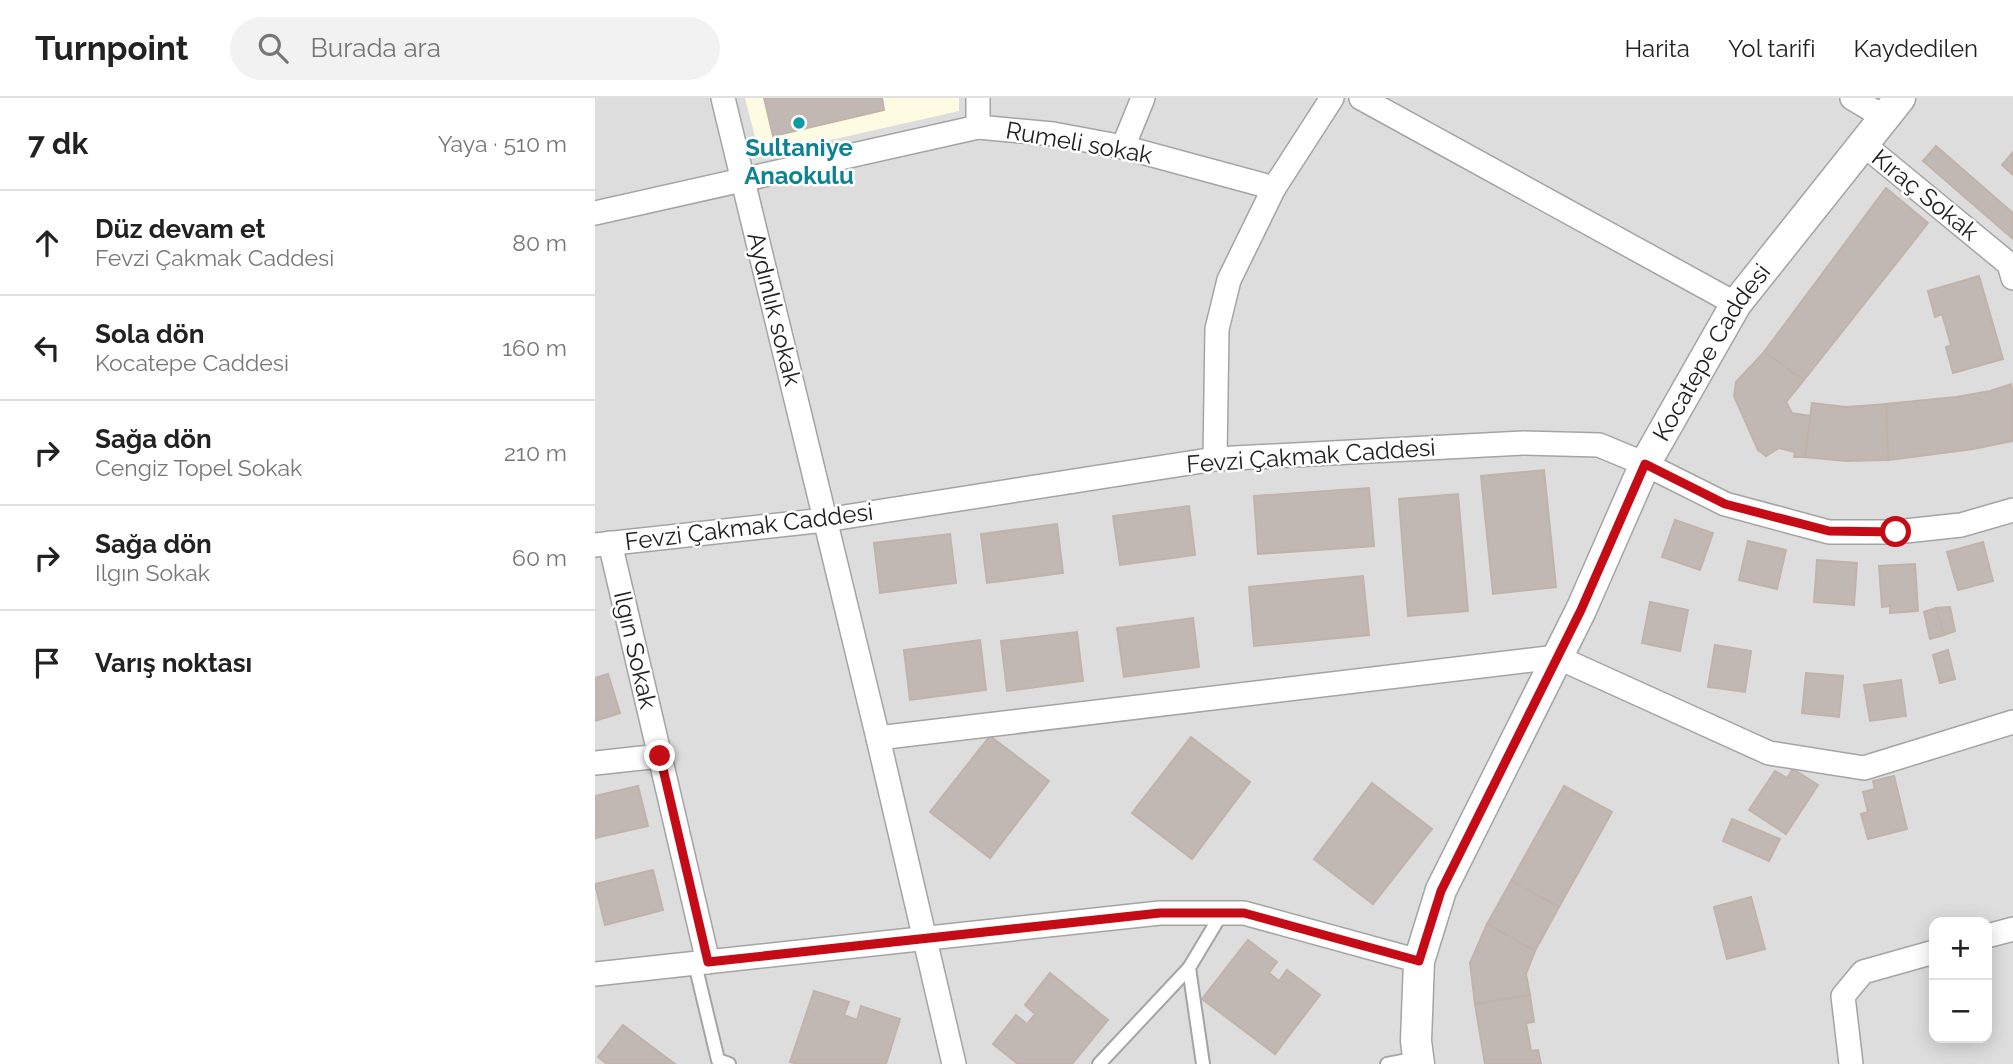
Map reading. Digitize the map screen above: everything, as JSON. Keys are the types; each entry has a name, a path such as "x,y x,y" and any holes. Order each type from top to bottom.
{"street":[{"name":"Aydınlık sokak","path":"723,98 954,1064"},
{"path":"978,98 978,127"},
{"path":"1123,147 1143,98"},
{"path":"1215,459 1217,329 1229,280 1274,188 1332,98"},
{"path":"1361,98 1736,303"},
{"path":"1852,98 1892,108"},
{"name":"Kocatepe Caddesi","path":"1419,1061 1416,1041 1419,961 1441,891 1581,610 1645,464 1736,303 1892,108"},
{"name":"Rumeli sokak","path":"595,213 978,127 1053,134 1123,147 1274,188"},
{"name":"Kıraç Sokak","path":"1863,144 2009,264 2013,278"},
{"name":"Fevzi Çakmak Caddesi","path":"602,544 825,520 1215,459 1524,443 1599,445 1645,464 1725,504 1829,531 1896,532 1961,525 2013,510"},
{"name":"Ilgın Sokak","path":"602,544 660,756 702,963"},
{"path":"878,738 1557,657 1769,753 1864,768 2013,722"},
{"path":"595,763 660,756"},
{"path":"595,974 1160,913 1244,913 1419,961"},
{"path":"1992,935 2013,929"},
{"path":"1851,1064 1843,996 1863,972 1929,953"}],"lane":[{"path":"1099,1064 1189,968 1221,913"},
{"path":"702,963 720,1063"},
{"path":"1189,968 1203,1064"},
{"path":"1387,1064 1419,1061"}],"shaded area":[{"path":"595,98 2013,98 2013,1064 595,1064"},
{"path":"745,98 959,98 959,111 760,156"}],"building":[{"name":"Sultaniye Anaokulu","path":"764,98 882,98 884,110 773,136"},
{"path":"1936,146 2013,213 2013,239 1923,161"},
{"path":"2013,152 2013,175 2002,165"},
{"path":"1886,188 1928,223 1804,380 1764,352"},
{"path":"1979,276 2003,359 1953,373 1946,347 1951,345 1942,314 1935,317 1928,291"},
{"path":"1764,352 1804,380 1786,402 1792,413 1811,416 1805,457 1794,457 1795,452 1779,448 1766,456 1758,450 1734,396 1736,382"},
{"path":"2011,384 2013,441 1888,460 1886,404 1956,397"},
{"path":"1812,403 1846,407 1886,404 1888,460 1847,461 1805,457"},
{"path":"1544,470 1556,587 1493,594 1481,476"},
{"path":"1369,488 1374,546 1258,554 1254,496"},
{"path":"1458,494 1468,611 1408,616 1399,499"},
{"path":"1189,506 1195,555 1120,565 1113,516"},
{"path":"1675,520 1713,533 1700,570 1662,557"},
{"path":"1057,524 1063,573 987,583 981,534"},
{"path":"950,534 956,583 880,593 874,543"},
{"path":"1748,541 1786,550 1777,589 1739,580"},
{"path":"1983,542 1993,581 1958,590 1947,552"},
{"path":"1817,560 1857,563 1854,605 1814,602"},
{"path":"1915,564 1918,611 1890,613 1890,606 1882,607 1879,566"},
{"path":"1363,576 1369,635 1254,646 1249,587"},
{"path":"1650,602 1688,610 1680,651 1642,643"},
{"path":"1950,607 1955,631 1944,635 1936,608"},
{"path":"1936,608 1944,635 1930,639 1924,612"},
{"path":"1193,618 1199,667 1124,677 1117,628"},
{"path":"1077,632 1083,681 1007,691 1001,641"},
{"path":"980,640 986,690 910,700 904,650"},
{"path":"1715,645 1751,651 1745,692 1708,687"},
{"path":"1948,650 1955,679 1940,683 1933,655"},
{"path":"1806,673 1843,676 1839,717 1802,713"},
{"path":"608,674 620,713 595,721 595,678"},
{"path":"1901,680 1906,716 1870,721 1864,685"},
{"path":"990,736 1049,781 990,858 930,812"},
{"path":"1191,737 1250,782 1192,859 1132,813"},
{"path":"1793,769 1818,785 1786,834 1749,810 1775,771 1787,778"},
{"path":"1894,776 1907,829 1868,839 1861,814 1868,812 1863,792 1875,789 1873,781"},
{"path":"1372,783 1432,829 1373,904 1314,859"},
{"path":"638,786 648,826 595,838 595,796"},
{"path":"1564,786 1612,812 1559,907 1511,881"},
{"path":"1732,819 1780,839 1769,861 1723,841"},
{"path":"653,870 663,910 605,925 595,884"},
{"path":"1511,881 1559,907 1535,951 1487,924"},
{"path":"1751,897 1765,949 1727,959 1714,907"},
{"path":"1487,924 1535,951 1526,974 1530,995 1475,1004 1470,963"},
{"path":"1248,940 1277,962 1269,973 1279,981 1287,970 1320,995 1275,1054 1202,999"},
{"path":"1050,973 1108,1020 1072,1064 1018,1064 993,1044 1016,1015 1027,1024 1035,1014 1025,1005"},
{"path":"814,991 849,1002 844,1015 857,1020 861,1006 900,1019 886,1064 790,1062"},
{"path":"1530,995 1534,1022 1526,1023 1531,1051 1538,1050 1541,1064 1485,1064 1475,1004"},
{"path":"623,1025 675,1064 607,1064 598,1057"}],"place":[{"name":"Sultaniye Anaokulu","path":"799,123"}],"route":[{"path":"660,756 708,962 1160,913 1244,913 1419,961 1441,891 1581,610 1645,464 1725,504 1829,531 1896,532"}]}
